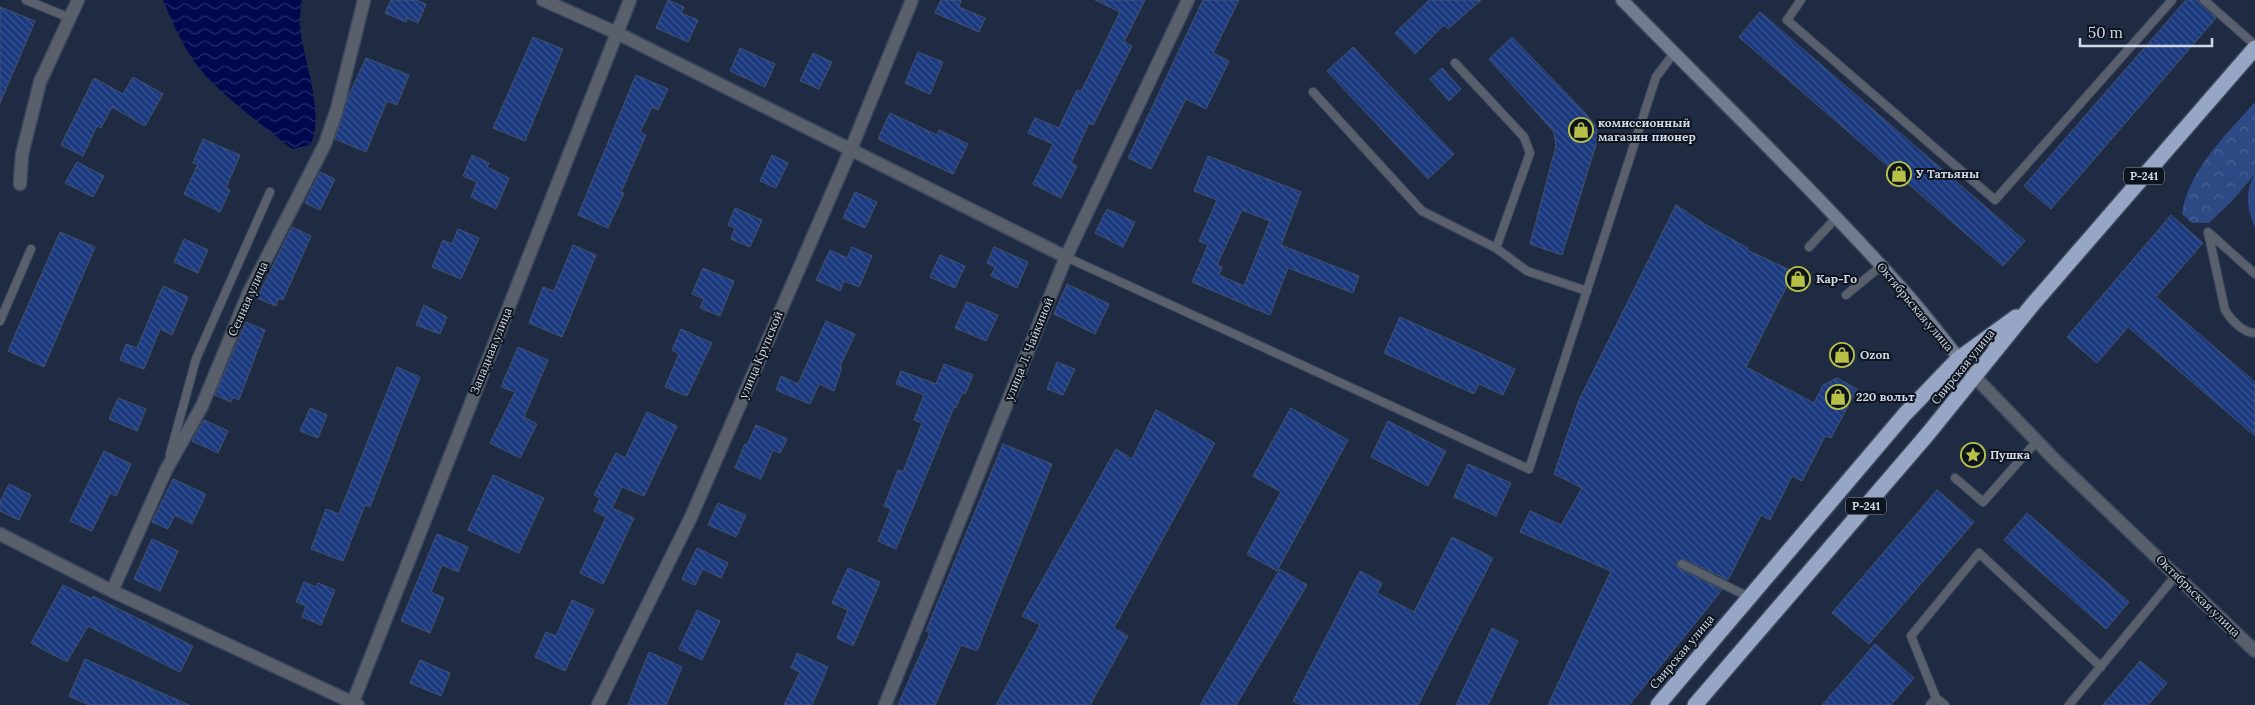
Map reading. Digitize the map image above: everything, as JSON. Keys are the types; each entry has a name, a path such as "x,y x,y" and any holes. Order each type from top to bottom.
{"highway":[{"name":"Свирская улица","path":"1695,705 1975,377 2033,304 2255,47"},
{"name":"Р-241","path":"1958,358 2033,304"},
{"name":"Свирская улица","path":"1658,705 1905,414 1958,358"}],"main road":[{"name":"Октябрьская улица","path":"1622,0 1881,266 1907,294 1975,377"}],"street":[{"path":"20,184 22,154 40,82 78,0"},
{"name":"Сенная улица","path":"112,591 166,470 202,406 249,292 325,144 337,109 364,0"},
{"path":"544,0 617,33 851,148 1066,257"},
{"name":"Западная улица","path":"356,704 630,0"},
{"name":"улица Крупской","path":"598,705 691,517 851,148 912,0"},
{"name":"улица Л. Чайкиной","path":"885,705 1066,257 1188,0"},
{"name":"Октябрьская улица","path":"1975,377 2037,441 2255,651"},
{"path":"0,534 112,591 356,704"}],"lane":[{"path":"26,0 70,18"},
{"path":"1801,0 1787,20 1995,200 2172,0"},
{"path":"2204,0 2255,47"},
{"path":"1066,257 1529,469 1656,77 1674,53"},
{"path":"1455,63 1524,137 1530,153 1496,248"},
{"path":"1313,92 1422,210 1496,248 1527,271 1586,291"},
{"path":"166,470 196,360 270,192"},
{"path":"1810,247 1836,218"},
{"path":"2255,274 2208,232 2225,310 2230,319 2248,333 2255,333"},
{"path":"0,321 31,249"},
{"path":"1846,295 1881,266"},
{"path":"1955,478 1983,502 2037,441"},
{"path":"1945,705 1936,698 1912,636 1979,553 2102,667"},
{"path":"1682,564 1749,597"},
{"path":"2069,705 2177,574"},
{"path":"1930,705 1936,698"}],"green space":[{"path":"2255,102 2255,174 2233,200 2209,223 2192,223 2182,214 2192,182 2221,140"},
{"path":"2255,174 2255,228 2250,214 2248,194"}],"water":[{"path":"163,0 302,0 300,27 315,103 316,119 310,145 292,149 209,79 188,52"}],"building":[{"path":"391,0 416,0 426,4 418,23 407,18 406,22 385,13"},
{"path":"668,0 684,7 681,13 698,20 688,42 656,28"},
{"path":"941,0 961,0 959,7 985,18 979,32 935,13"},
{"path":"1095,0 1145,0 1124,42 1132,46 1093,125 1089,123 1071,163 1077,166 1061,198 1033,184 1053,144 1028,133 1035,118 1059,128 1077,90 1081,92 1120,12"},
{"path":"1203,0 1239,0 1213,53 1229,61 1206,109 1186,99 1151,169 1128,158"},
{"path":"1429,0 1481,0 1448,29 1444,25 1415,54 1395,33"},
{"path":"2186,0 2198,0 2216,18 2051,209 2024,186"},
{"path":"0,7 35,21 0,103"},
{"path":"1760,12 2025,241 2003,266 1739,37"},
{"path":"533,37 563,49 525,141 493,128"},
{"path":"1512,37 1587,115 1597,128 1597,141 1562,255 1530,244 1556,146 1554,132 1489,59"},
{"path":"1353,47 1454,154 1428,179 1327,71"},
{"path":"740,48 775,64 765,87 730,71"},
{"path":"918,52 943,62 930,94 905,83"},
{"path":"813,53 832,62 819,89 800,81"},
{"path":"366,58 409,75 397,105 387,101 366,152 335,139 348,97"},
{"path":"1442,68 1461,89 1449,101 1430,79"},
{"path":"636,75 668,89 658,110 652,107 640,132 646,135 621,192 624,193 608,228 578,215"},
{"path":"133,77 163,94 145,126 112,107 101,128 97,126 83,156 61,145 94,78 123,94"},
{"path":"890,113 937,135 939,130 968,144 953,174 878,139"},
{"path":"203,139 240,155 226,188 230,190 220,212 184,194 198,164 193,163"},
{"path":"472,155 489,163 487,167 509,178 496,209 471,197 477,182 463,176"},
{"path":"772,155 788,163 776,188 760,181"},
{"path":"1208,156 1301,192 1281,245 1359,276 1353,293 1288,268 1270,315 1192,282 1208,245 1199,241 1217,200 1194,191","holes":["1242,210 1270,221 1244,286 1219,275 1222,267 1217,265"]},
{"path":"77,162 104,176 93,197 65,183"},
{"path":"320,172 335,179 320,210 305,203"},
{"path":"855,192 877,202 865,228 843,218"},
{"path":"1676,205 1706,225 1748,248 1747,250 1794,272 1746,367 1814,403 1823,385 1837,378 1857,389 1831,438 1825,436 1802,481 1792,476 1770,520 1761,515 1728,580 1684,559 1677,561 1676,565 1680,569 1722,590 1629,705 1548,705 1611,571 1520,532 1530,511 1561,525 1582,488 1554,474 1579,400"},
{"path":"735,208 762,220 750,247 731,239 735,228 728,225"},
{"path":"1107,209 1135,222 1123,247 1095,233"},
{"path":"2171,215 2203,243 2156,297 2255,382 2255,436 2128,327 2097,363 2067,337"},
{"path":"292,227 311,236 283,300 279,298 276,306 257,298"},
{"path":"458,229 479,238 461,279 432,267 443,240 452,244"},
{"path":"60,232 95,247 44,367 8,351"},
{"path":"184,239 208,250 198,273 174,262"},
{"path":"573,245 596,255 562,337 529,323 543,287 554,291"},
{"path":"852,247 872,256 859,287 844,281 840,291 816,280 830,250 847,258"},
{"path":"994,247 1028,262 1017,288 991,276 995,267 987,263"},
{"path":"940,255 965,266 955,288 930,277"},
{"path":"703,268 734,281 720,316 700,308 704,299 692,294"},
{"path":"1067,284 1109,304 1095,334 1054,314"},
{"path":"163,286 188,297 172,335 160,329 144,369 120,360 126,344 137,348"},
{"path":"967,302 998,315 986,341 955,328"},
{"path":"424,305 447,317 440,334 416,325"},
{"path":"1400,317 1515,369 1503,395 1479,384 1474,394 1384,353"},
{"path":"826,321 855,334 840,366 842,367 834,391 819,384 810,404 776,390 781,376 798,384"},
{"path":"246,322 265,330 239,400 233,397 231,402 215,395"},
{"path":"681,329 712,343 687,396 665,387 679,354 672,350"},
{"path":"518,347 548,360 524,417 537,424 520,458 490,443 515,392 501,387"},
{"path":"1057,362 1075,369 1063,395 1047,389"},
{"path":"944,364 973,375 965,394 962,393 956,408 954,407 896,549 878,541 891,509 884,506 898,470 903,472 922,423 914,420 924,395 896,384 901,371 936,384"},
{"path":"397,367 420,377 370,507 365,505 343,561 311,549 326,509 339,514"},
{"path":"118,398 146,409 137,431 109,419"},
{"path":"310,408 327,415 318,438 300,431"},
{"path":"1291,408 1348,440 1277,571 1247,554 1281,492 1253,476"},
{"path":"1156,410 1215,443 1114,628 1128,636 1090,705 996,705 1040,625 1022,616 1116,449 1132,459"},
{"path":"647,412 677,426 644,496 622,487 612,508 634,518 603,584 580,573 606,517 594,511 600,498 594,495 616,453 625,458"},
{"path":"204,420 228,431 218,453 192,441"},
{"path":"1388,421 1446,451 1428,486 1371,457"},
{"path":"756,425 787,439 780,453 773,450 761,479 735,468 745,444 747,445"},
{"path":"1003,444 1052,464 977,651 961,645 935,705 898,705 930,633 926,631"},
{"path":"104,451 131,464 116,496 110,493 92,531 70,521"},
{"path":"1468,464 1511,483 1496,516 1454,497"},
{"path":"493,475 544,498 519,553 468,530"},
{"path":"173,479 206,494 192,524 175,515 168,529 152,522"},
{"path":"9,484 31,495 19,520 0,511 0,502"},
{"path":"1937,490 1974,522 1869,644 1832,613"},
{"path":"718,503 746,515 736,537 708,525"},
{"path":"2027,513 2129,602 2106,629 2004,540"},
{"path":"437,534 468,547 458,572 442,565 431,592 444,598 430,633 401,621"},
{"path":"1452,537 1493,558 1418,705 1302,705 1293,701 1360,571 1382,583 1377,593 1414,612"},
{"path":"152,539 178,551 160,591 134,579"},
{"path":"697,548 728,563 721,578 703,569 695,585 682,579"},
{"path":"848,568 880,582 853,646 837,638 848,610 832,603"},
{"path":"1280,569 1307,585 1236,705 1200,705"},
{"path":"304,582 316,587 318,583 335,590 321,625 302,617 306,606 296,602"},
{"path":"63,585 92,599 93,596 193,646 180,672 88,626 67,662 31,643"},
{"path":"572,600 594,610 565,671 535,657 546,632 556,636"},
{"path":"697,610 720,621 702,660 679,649"},
{"path":"1492,628 1518,641 1488,705 1456,705"},
{"path":"1875,644 1914,678 1891,705 1822,705"},
{"path":"649,652 682,667 666,705 628,705"},
{"path":"797,653 828,667 812,705 784,705 800,672 791,668"},
{"path":"85,659 189,705 89,705 69,696"},
{"path":"420,660 450,673 441,696 410,683"},
{"path":"2140,661 2167,683 2148,705 2103,705"}],"place":[{"name":"комиссионный магазин пионер","path":"1581,130"},
{"name":"У Татьяны","path":"1899,174"},
{"name":"Кар-Го","path":"1798,279"},
{"name":"Ozon","path":"1842,355"},
{"name":"220 вольт","path":"1838,397"},
{"name":"Пушка","path":"1973,455"}]}
